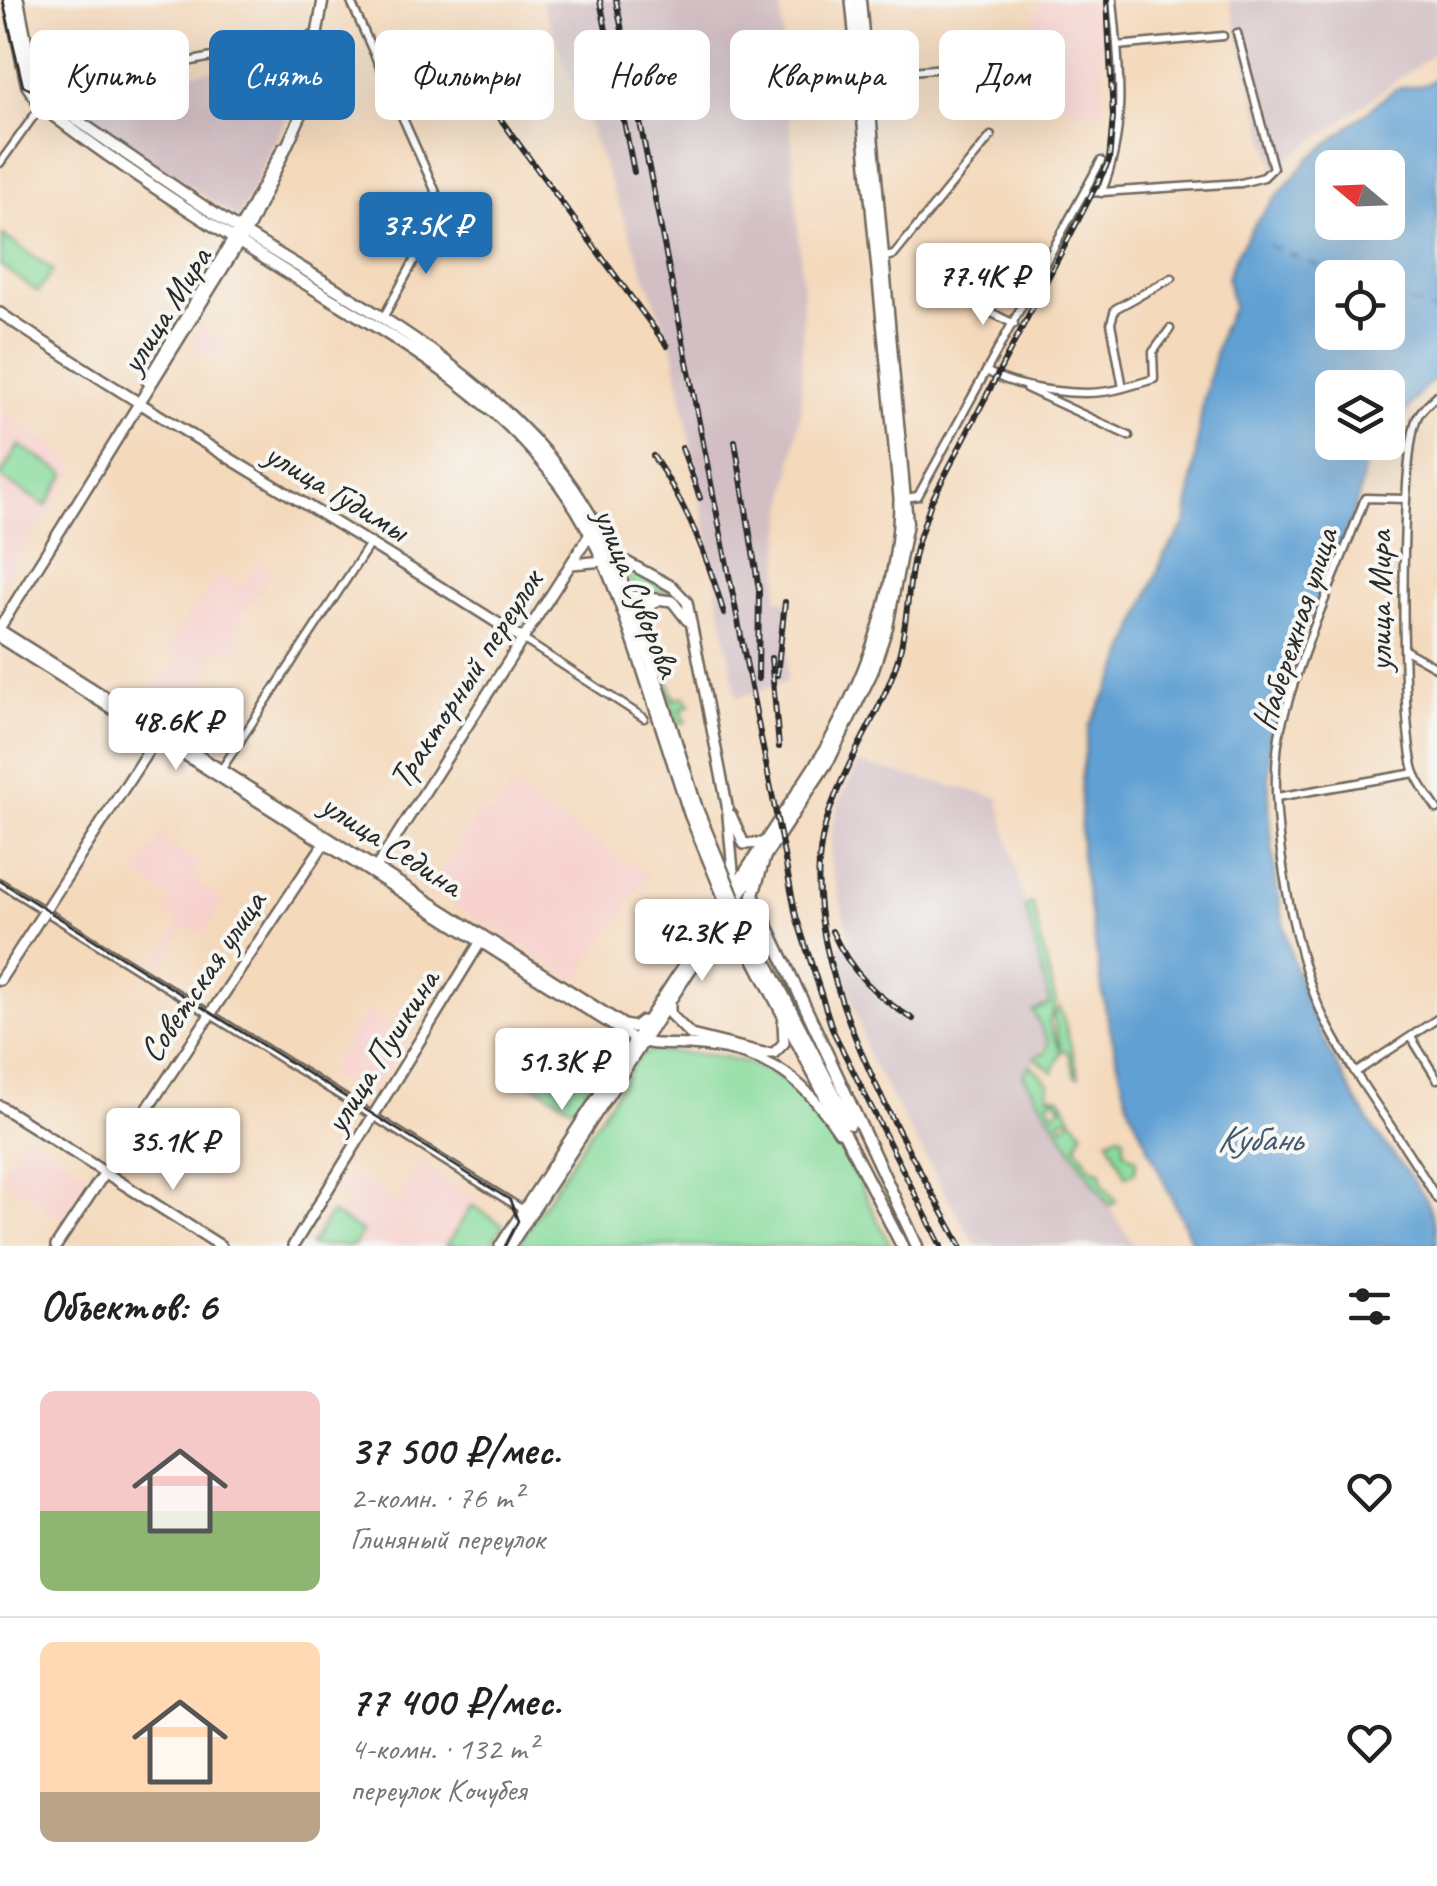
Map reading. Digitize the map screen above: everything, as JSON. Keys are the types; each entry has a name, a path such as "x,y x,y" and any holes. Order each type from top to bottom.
{"main road":[{"path":"9,0 30,90"},
{"path":"18,0 30,62"},
{"path":"860,0 862,30"},
{"name":"улица Суворова","path":"62,120 380,323 486,400 550,472 594,532 622,594 708,862 902,1246"},
{"name":"улица Суворова","path":"80,120 240,236"},
{"path":"766,856 830,758 872,672 893,602 903,498 869,120"},
{"name":"улица Суворова","path":"622,594 636,620 646,663"},
{"name":"улица Суворова","path":"766,856 753,888 756,904 917,1246"},
{"name":"улица Суворова","path":"781,1006 901,1214"}],"street":[{"name":"улица Мира","path":"316,30 320,0"},
{"path":"350,0 443,208 380,323"},
{"path":"851,0 880,258 894,256 992,136"},
{"path":"1101,193 1116,160 1118,46 1113,0"},
{"path":"1087,193 1241,183 1264,177 1273,168 1237,33"},
{"path":"1118,46 1223,36"},
{"path":"0,163 31,120"},
{"name":"улица Мира","path":"0,616 240,236 294,120"},
{"path":"500,1246 526,1212 833,734 871,651 903,498 918,496 1087,193 1101,160"},
{"path":"1123,388 1112,323 1115,309 1172,278"},
{"path":"968,301 1014,324"},
{"name":"улица Гудимы","path":"0,313 136,403 371,541 644,718"},
{"path":"1020,385 1104,394 1154,379 1153,352 1170,329"},
{"path":"986,371 1129,436"},
{"name":"улица Мира","path":"1437,395 1417,416 1406,499 1405,650 1408,744 1414,773 1437,809"},
{"name":"улица Мира","path":"0,629 136,403"},
{"name":"Набережная улица","path":"1406,499 1366,498 1280,730 1277,797 1302,963 1324,1017 1355,1072 1437,1199"},
{"name":"Тракторный переулок","path":"374,871 594,532"},
{"path":"219,773 371,541"},
{"path":"607,557 678,591 675,602 694,636"},
{"name":"Тракторный переулок","path":"572,564 607,557"},
{"name":"улица Суворова","path":"678,591 687,602 727,806 734,884"},
{"path":"622,594 675,602"},
{"path":"636,620 645,608 661,600"},
{"name":"улица Седина","path":"0,629 637,1040"},
{"name":"улица Седина","path":"0,638 159,734"},
{"path":"1405,650 1437,668"},
{"path":"0,980 159,734"},
{"path":"1277,797 1414,773"},
{"path":"727,806 744,844 756,846 770,834"},
{"name":"Советская улица","path":"56,1246 326,840"},
{"path":"637,1040 766,856"},
{"path":"0,883 526,1212"},
{"name":"улица Седина","path":"482,940 628,1027 637,1026 652,1012"},
{"name":"улица Пушкина","path":"292,1246 482,940"},
{"path":"671,996 670,1014 685,1032 764,1053 774,1052 786,1040 781,1006"},
{"path":"1355,1072 1437,1019"},
{"path":"1410,1036 1437,1079"},
{"path":"637,1040 726,1048 755,1056 804,1086 849,1146"},
{"path":"0,1106 221,1246"},
{"path":"510,1246 526,1212"}],"shaded area":[{"path":"541,0 780,0 782,30 730,30 730,120 790,120 803,290 801,407 784,515 777,599 789,602 787,682 737,698 673,348 587,120 710,120 710,30 574,30 574,87"},
{"path":"1041,0 1099,0 1105,114 1065,106 1065,30 1031,30"},
{"path":"1229,0 1437,0 1437,51 1275,169"},
{"path":"209,70 209,120 285,120 239,219 90,120 189,120 189,74"},
{"path":"202,327 225,342 214,360 190,345"},
{"path":"0,409 79,464 0,586"},
{"path":"259,561 273,571 234,627 240,641 235,649 221,646 169,729 137,708 146,690 156,688 178,659 165,649 218,575 239,587"},
{"path":"859,764 998,797 1050,1005 1048,1041 1022,1075 1134,1246 976,1246 868,1056 837,946 851,941 830,863 832,829 841,797"},
{"path":"508,788 648,875 575,981 430,889 481,808 492,813"},
{"path":"161,837 199,864 192,879 224,900 204,934 185,927 161,965 156,962 180,922 165,914 172,900 135,874"},
{"path":"366,1010 408,1036 367,1101 328,1072"},
{"path":"25,1134 91,1176 63,1219 0,1177"},
{"path":"421,1164 475,1198 445,1246 306,1246 329,1208 340,1215 349,1201 338,1193 350,1174 396,1203"}],"green space":[{"path":"3,235 53,270 38,292 0,265"},
{"path":"19,445 66,474 46,506 0,477"},
{"path":"624,567 674,593 634,591"},
{"path":"669,652 664,667 674,699 684,697 690,705 681,709 686,722 677,723 657,657"},
{"path":"1032,903 1056,1003 1049,1023 1061,1052 1053,1072 1034,1057 1046,1052 1048,1041 1033,1011 1050,1004 1025,905"},
{"path":"1060,1007 1079,1076 1076,1077 1069,1053 1061,1049 1053,1016"},
{"path":"603,1032 618,1042 575,1109 527,1080 557,1033 589,1053"},
{"path":"651,1051 739,1061 766,1070 787,1083 824,1123 840,1148 891,1246 517,1246 639,1056"},
{"path":"1030,1064 1049,1083 1048,1095 1060,1097 1063,1102 1059,1105 1055,1098 1048,1102 1054,1113 1064,1104 1071,1116 1059,1120 1063,1127 1072,1118 1083,1131 1077,1146 1091,1168 1101,1172 1102,1183 1116,1201 1109,1206 1023,1075"},
{"path":"1124,1136 1124,1152 1137,1159 1135,1172 1126,1176 1108,1139"},
{"path":"472,1205 503,1225 490,1246 446,1246"},
{"path":"331,1213 362,1232 354,1246 310,1246"}],"water":[{"name":"Кубань","path":"1437,78 1437,377 1405,414 1405,370 1315,370 1315,460 1365,460 1344,542 1281,690 1270,749 1270,817 1277,886 1303,992 1357,1102 1423,1194 1435,1227 1437,1246 1194,1246 1128,1104 1105,1007 1081,856 1081,780 1089,726 1117,675 1164,555 1186,524 1203,402 1221,331 1233,307 1227,278 1258,219 1315,154 1315,240 1405,240 1405,150 1320,150 1395,89 1427,84"}],"ferry route":[{"path":"1268,245 1315,264"},
{"path":"1405,300 1437,313"}],"tram line":[{"path":"3,0 23,86 30,90"},
{"path":"0,881 510,1200 518,1221 505,1246"}],"railway":[{"path":"600,0 634,172"},
{"path":"616,0 796,916 833,1031 941,1246"},
{"path":"961,1246 857,1043 823,930 818,877 832,804 898,659 915,553 931,502 1109,161 1113,117 1107,0"},
{"path":"501,120 667,346"},
{"path":"735,441 759,590 758,679"},
{"path":"682,448 700,498"},
{"path":"653,456 695,532 724,614"},
{"path":"777,675 785,602"},
{"path":"771,658 779,747"},
{"path":"832,931 865,982 913,1019"}]}
